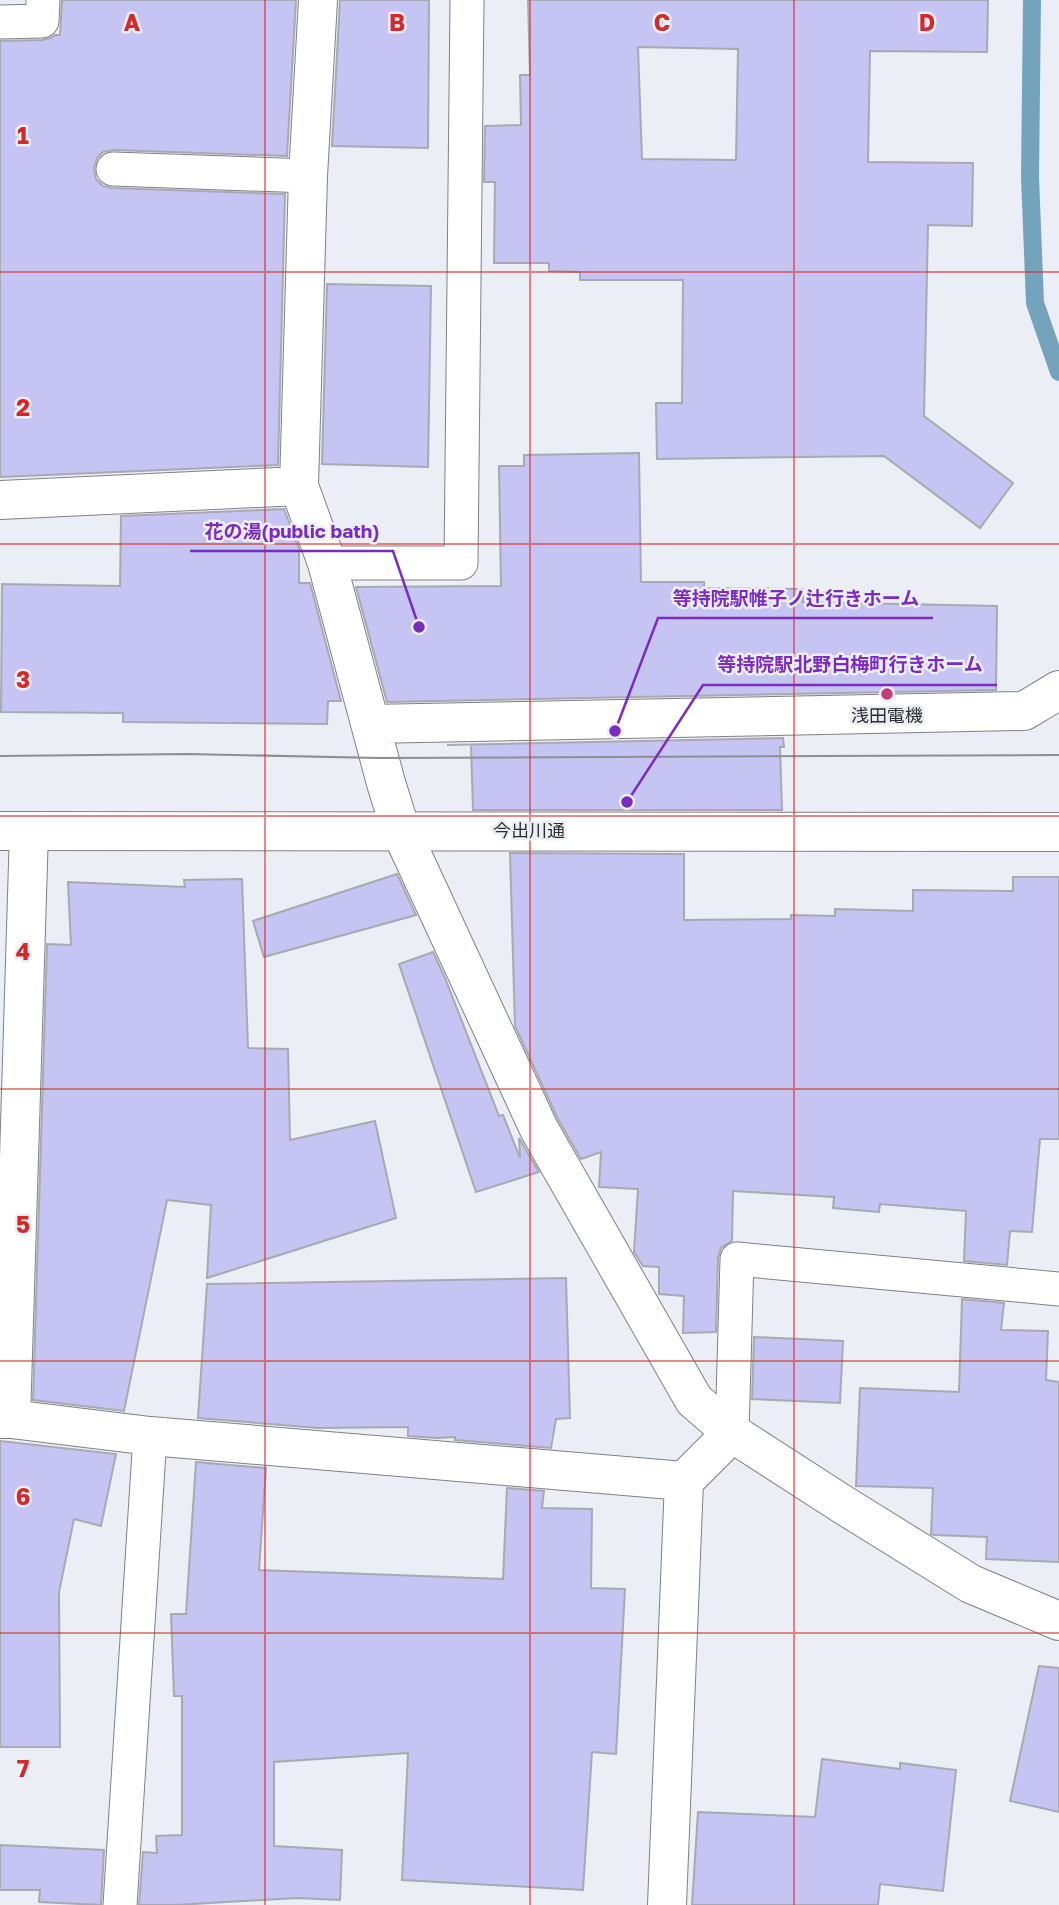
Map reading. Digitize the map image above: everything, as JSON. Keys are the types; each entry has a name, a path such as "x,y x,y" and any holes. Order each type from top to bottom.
{"street":[{"path":"318,0 308,176 299,486 327,563 401,831 539,1129 694,1400 732,1433 971,1584 1059,1622"},
{"path":"0,500 299,486"},
{"path":"370,724 1024,711 1059,690"},
{"path":"15,831 6,1419 150,1436 684,1481"},
{"name":"今出川通","path":"15,831 1059,832"},
{"path":"667,1905 684,1481 732,1433"}],"lane":[{"path":"0,22 42,21 43,0"},
{"path":"327,563 461,564 467,0"},
{"path":"113,169 308,176"},
{"path":"732,1433 737,1259 1059,1289"},
{"path":"120,1905 150,1436"}],"building":[{"path":"62,0 296,0 287,156 114,150 103,152 97,158 94,168 96,179 103,186 112,188 285,194 278,465 0,477 0,41 42,40 60,35"},
{"path":"340,0 429,0 428,148 332,146"},
{"path":"528,0 988,0 987,52 870,51 868,162 973,163 972,226 928,225 924,416 1013,483 980,528 884,456 657,459 656,403 682,403 683,280 580,280 580,272 549,271 549,263 494,263 495,182 484,182 485,126 521,125 520,75 530,75","holes":["638,47 738,49 736,160 642,159"]},
{"path":"327,284 431,286 428,467 322,464"},
{"path":"639,453 641,582 704,582 704,588 803,589 803,602 997,606 996,690 387,702 356,587 501,586 499,466 524,466 524,455"},
{"path":"284,509 299,549 299,583 310,583 341,701 328,701 327,724 123,722 123,713 1,712 2,584 120,586 121,516"},
{"path":"783,738 784,747 780,747 782,810 473,810 471,745 447,745"},
{"path":"510,853 684,854 684,920 791,919 791,915 835,916 835,909 913,911 913,890 1013,891 1013,877 1059,877 1059,1139 1040,1139 1032,1232 1010,1231 1007,1265 964,1261 966,1211 880,1204 879,1212 833,1208 834,1197 733,1191 732,1241 721,1248 718,1258 716,1332 683,1333 684,1296 659,1294 659,1267 643,1266 634,1252 638,1189 599,1187 601,1152 581,1159 558,1119 515,1026"},
{"path":"397,874 416,915 264,957 253,921"},
{"path":"242,879 248,1048 288,1049 290,1140 375,1121 396,1218 207,1278 211,1205 167,1200 124,1411 33,1400 47,944 71,945 68,882 185,887 184,880"},
{"path":"433,952 499,1116 503,1115 520,1158 519,1138 539,1172 476,1192 399,964"},
{"path":"566,1278 570,1418 556,1419 551,1448 455,1440 455,1437 408,1436 408,1427 318,1428 198,1418 207,1284"},
{"path":"962,1299 1004,1303 1001,1330 1048,1331 1046,1380 1059,1382 1059,1562 986,1559 987,1537 931,1534 933,1488 856,1486 860,1388 959,1392"},
{"path":"754,1337 843,1341 840,1403 752,1399"},
{"path":"0,1441 116,1454 101,1526 74,1519 59,1592 60,1747 0,1747"},
{"path":"196,1462 266,1468 259,1570 503,1579 507,1488 544,1491 542,1508 592,1509 591,1588 625,1589 616,1754 592,1752 583,1890 402,1880 408,1753 274,1762 274,1846 342,1850 340,1900 297,1898 139,1905 143,1852 157,1853 156,1836 182,1835 182,1696 174,1696 171,1614 186,1614"},
{"path":"1039,1666 1059,1668 1059,1812 1010,1801"},
{"path":"822,1759 900,1769 900,1763 956,1770 943,1891 880,1884 878,1905 692,1905 698,1812 815,1817"},
{"path":"0,1845 104,1850 101,1905 39,1902 40,1890 0,1890"}],"waterway":[{"path":"1032,0 1030,177 1035,303 1059,372"}],"tram line":[{"path":"0,756 188,754 380,758 1059,755"}],"place":[{"name":"花の湯(public bath)","path":"419,627"},
{"name":"浅田電機","path":"887,694"},
{"name":"等持院駅帷子ノ辻行きホーム","path":"615,731"},
{"name":"等持院駅北野白梅町行きホーム","path":"627,802"}]}
